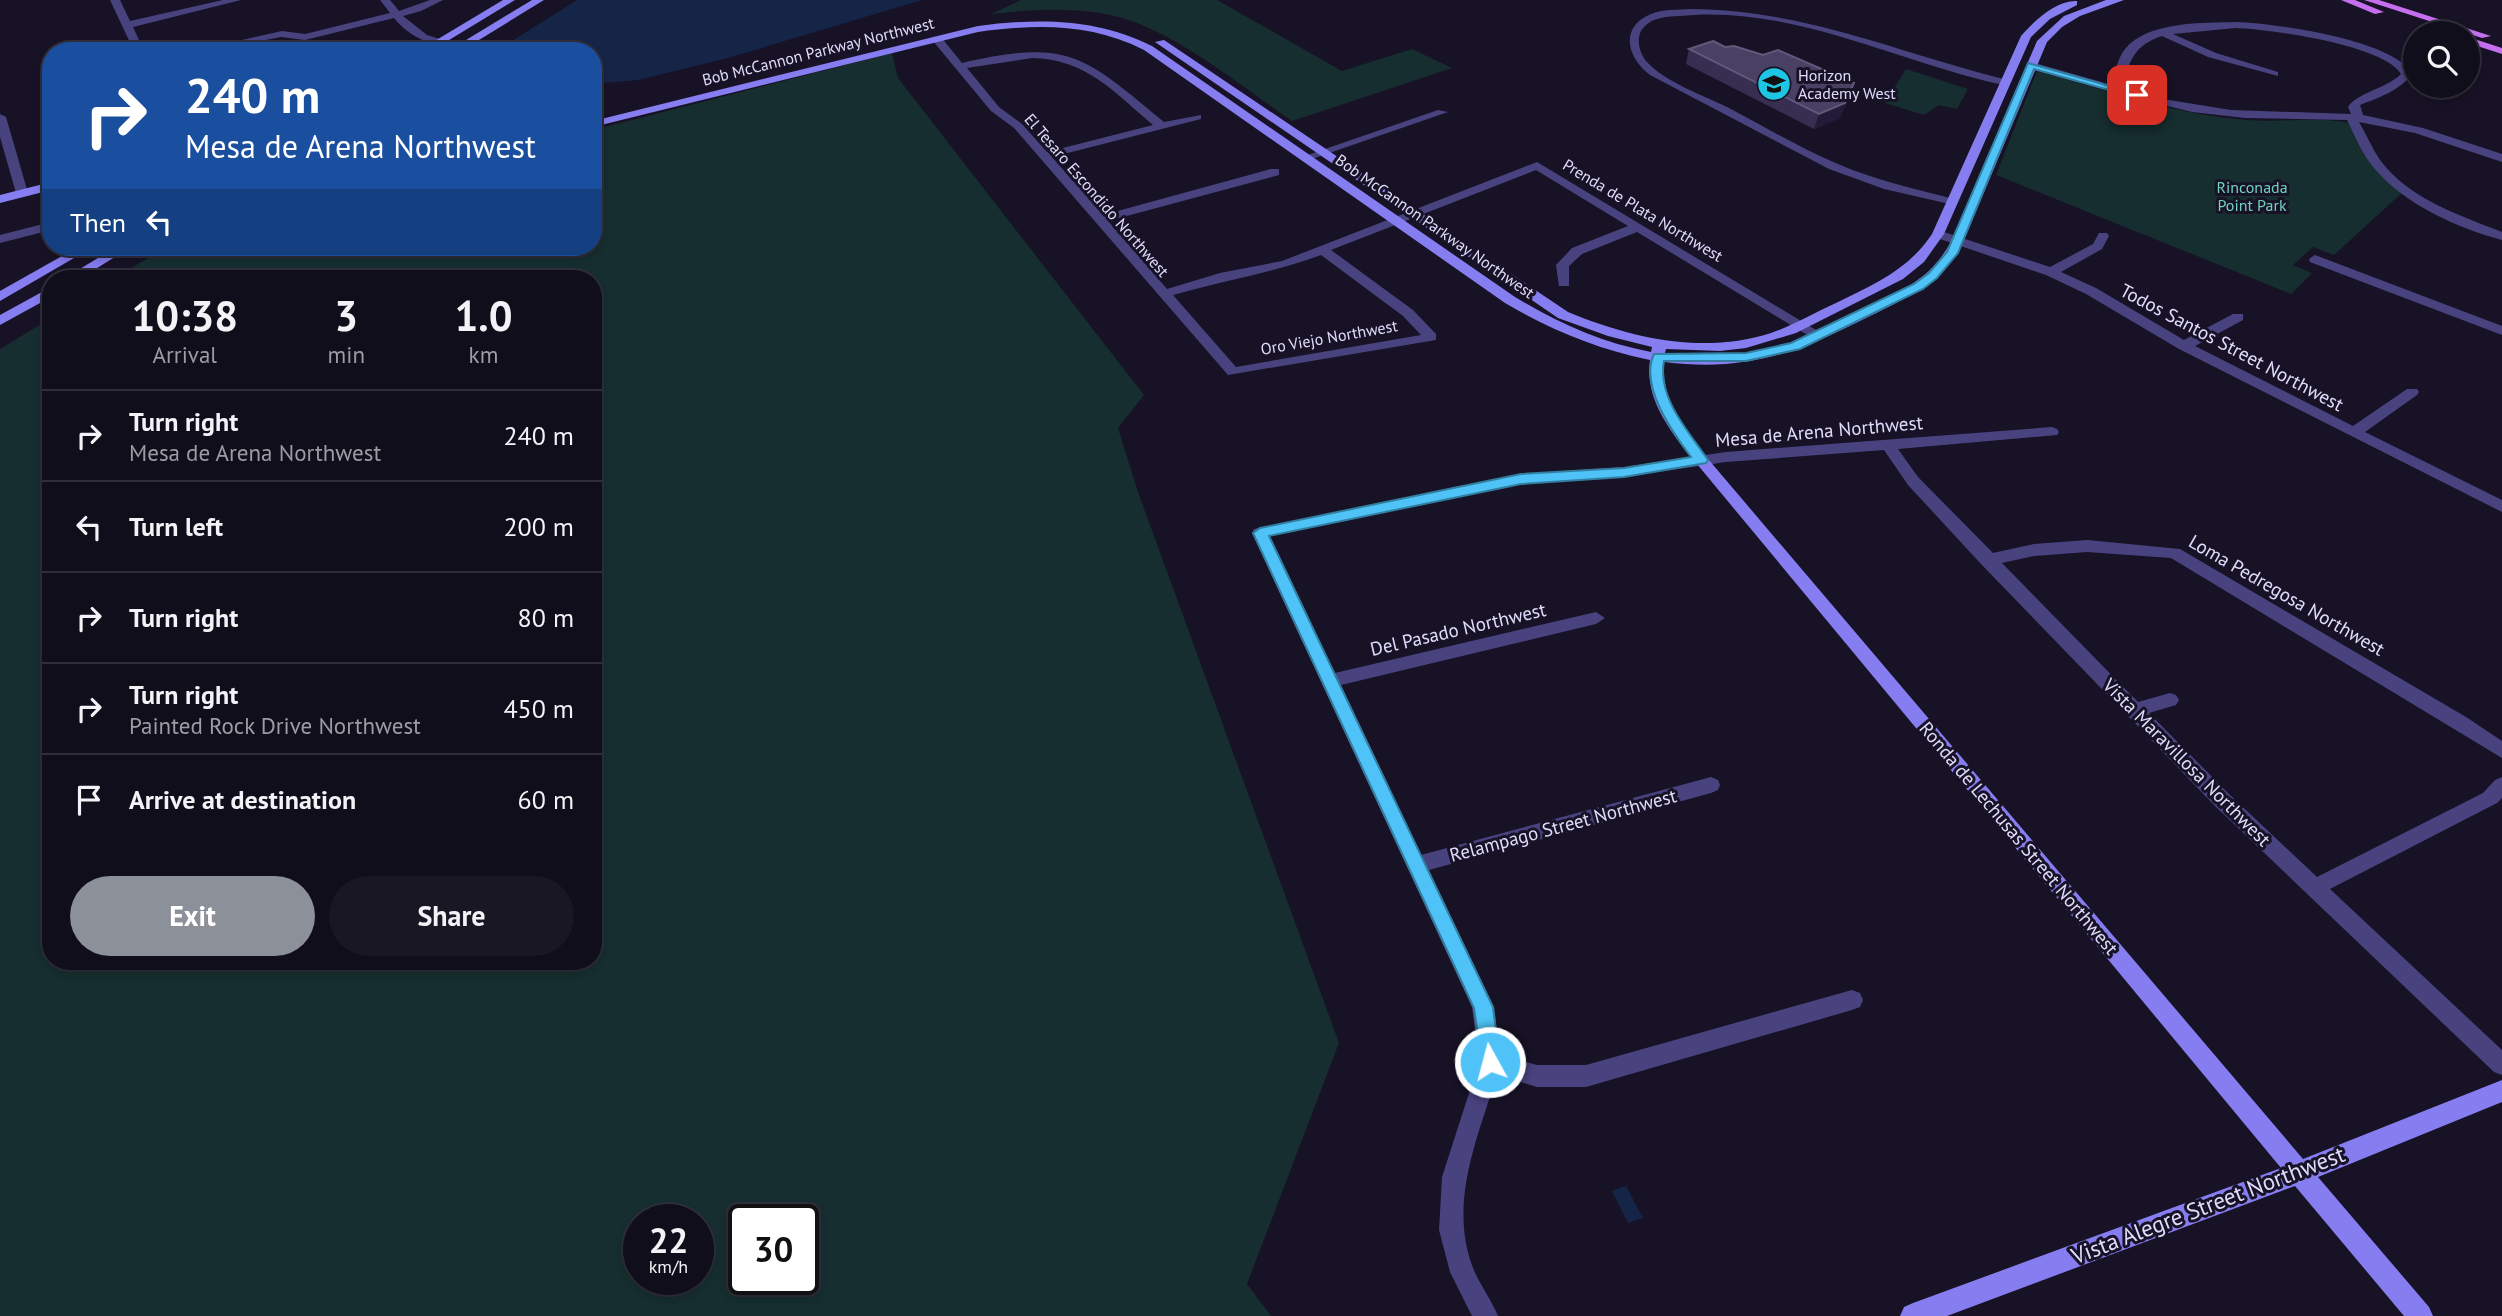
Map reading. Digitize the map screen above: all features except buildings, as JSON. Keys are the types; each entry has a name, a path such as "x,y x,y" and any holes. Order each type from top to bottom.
{"main road":[{"path":"2346,0 2409,21"},
{"path":"2369,0 2494,37"},
{"path":"2387,0 2494,37"},
{"path":"2398,0 2494,37"},
{"path":"2480,44 2502,51"}],"street":[{"path":"115,0 135,42"},
{"path":"127,25 236,0"},
{"path":"385,0 412,34 434,42"},
{"path":"241,42 282,34 288,37 305,37 396,15 438,0"},
{"path":"439,42 510,0"},
{"path":"468,42 539,0"},
{"name":"Bob McCannon Parkway Northwest","path":"602,122 978,29 1034,23 1077,25 1117,33 1148,48 1396,221 1531,313 1561,330 1621,350 1722,346 1772,337 1899,278 1921,260 1938,234 2026,36 2038,23 2056,11 2083,0"},
{"name":"Bob McCannon Parkway Northwest","path":"602,116 970,24 1016,17 1062,17 1103,21 1154,39 1563,315 1658,350 1746,357 1795,346 1819,336 1919,286 1944,266 1958,240 2042,41 2060,23 2088,9 2119,0"},
{"path":"1736,1 1699,3 1667,10 1644,21 1634,37 1636,54 1653,72 1833,166 1888,186 1972,207"},
{"path":"1802,11 1936,64 2023,86"},
{"path":"2117,89 2129,51 2144,39 2163,33 2244,23 2279,26 2321,35 2403,64"},
{"path":"2163,33 2212,55 2274,75"},
{"path":"280,42 288,37"},
{"name":"El Tesaro Escondido Northwest","path":"937,39 995,109 1018,126 1233,372"},
{"path":"959,67 1021,55 1051,55 1077,61 1162,126"},
{"path":"2013,61 2172,104 2219,113 2355,118 2423,131 2502,157"},
{"path":"2403,79 2376,96 2356,103 2355,118 2377,164 2389,177 2429,205 2502,236"},
{"path":"1305,158 1442,112"},
{"path":"0,117 6,154 22,193"},
{"path":"1042,156 1197,117"},
{"name":"Prenda de Plata Northwest","path":"1163,294 1220,277 1285,264 1324,251 1537,166 1819,336"},
{"path":"1098,220 1275,172"},
{"path":"0,199 42,188"},
{"path":"1564,283 1562,265 1577,251 1638,227"},
{"path":"0,239 42,228"},
{"name":"Todos Santos Street Northwest","path":"1938,234 2051,272 2091,291 2184,346 2502,507"},
{"path":"2051,272 2098,246 2103,236"},
{"name":"Oro Viejo Northwest","path":"1233,372 1432,337 1408,313 1324,251"},
{"path":"47,270 71,256"},
{"path":"86,270 110,256"},
{"path":"2315,259 2502,331"},
{"path":"0,297 42,273"},
{"path":"0,321 42,296"},
{"path":"2184,346 2238,317"},
{"name":"Ronda de Lechusas Street Northwest","path":"1658,350 1656,370 1664,403 1680,433 1701,460 2420,1316"},
{"path":"2353,433 2412,392"},
{"name":"Mesa de Arena Northwest","path":"1330,681 1260,533 1521,479 1624,472 1701,460 2052,432"},
{"name":"Vista Maravillosa Northwest","path":"1888,445 1913,481 2222,800 2502,1065"},
{"name":"Loma Pedregosa Northwest","path":"1987,559 2034,550 2087,546 2174,553 2460,722 2502,751"},
{"name":"Del Pasado Northwest","path":"1330,681 1596,618"},
{"path":"1330,681 1483,1007 1490,1062 1454,1177 1451,1230 1462,1272 1485,1316"},
{"path":"2134,710 2170,700"},
{"name":"Relampago Street Northwest","path":"1416,865 1711,785"},
{"path":"2315,887 2377,858 2490,798 2502,785"},
{"path":"1490,1062 1537,1076 1586,1076 1852,1000"},
{"name":"Vista Alegre Street Northwest","path":"1913,1316 2298,1173 2502,1091"}],"green space":[{"path":"1021,0 1217,0 1342,71 1412,49 1452,68 1292,121 1192,52 1150,28 1129,20 1095,12 1061,10 991,14"},
{"path":"892,53 898,78 1144,395 1118,428 1138,492 1339,1043 1247,1284 1271,1316 0,1316 0,349 42,323 42,970 602,970 602,270 128,270 151,256 602,256 602,128"},
{"path":"1906,69 1968,89 1957,109 1939,105 1924,115 1885,103"},
{"name":"Rinconada Point Park","path":"2037,71 2141,101 2194,113 2248,120 2324,120 2350,123 2403,192 2334,255 2313,247 2293,265 2312,273 2291,294 1996,175"}],"water":[{"path":"577,0 922,0 728,58 638,80 602,83 602,42 510,42"},
{"path":"1626,1186 1643,1218 1628,1223 1612,1191"}],"place":[{"name":"Horizon Academy West","path":"1774,84"}],"route":[{"path":"1490,1062 1483,1007 1260,533 1521,479 1624,472 1701,460 1680,433 1664,403 1656,370 1658,357 1746,357 1795,346 1919,286 1933,276 1944,266 1952,253 2031,65 2137,95"}]}
